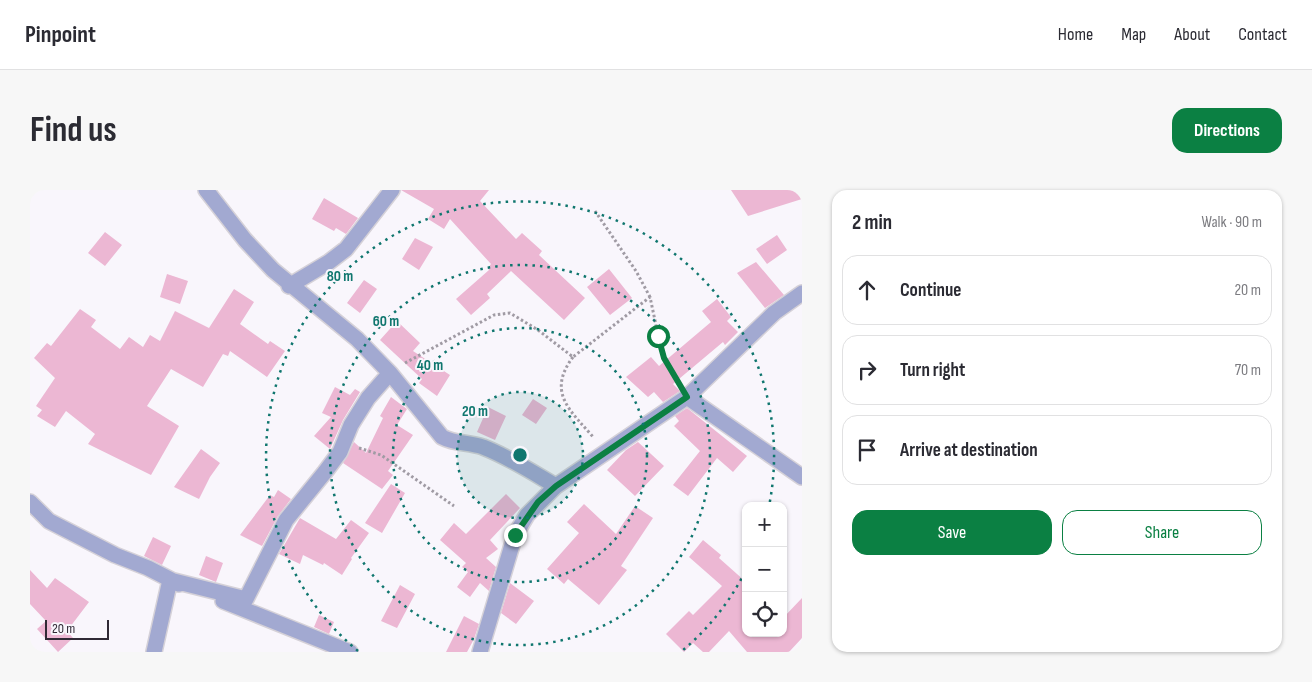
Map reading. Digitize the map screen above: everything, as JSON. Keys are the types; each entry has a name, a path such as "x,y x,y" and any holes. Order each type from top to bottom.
{"street":[{"path":"206,190 245,240 290,286 357,339 390,373 442,437 453,443 466,442 489,450 556,486"},
{"path":"290,286 329,262 346,248 392,190"},
{"path":"480,652 515,535 538,502 556,486 687,397 774,312 802,293"},
{"path":"170,580 246,599 286,520 325,472 344,443 351,425 368,398 390,373"},
{"path":"687,397 802,477"},
{"path":"30,502 48,521 170,580 350,652"},
{"path":"154,652 170,580"}],"path":[{"path":"595,211 636,271 650,297 664,358 687,397"},
{"path":"606,452 564,403 560,383 565,369 573,357 650,297"},
{"path":"390,373 427,349 460,335 494,315 510,313 538,330 573,357"},
{"path":"344,443 381,455 454,506"}],"building":[{"path":"401,190 489,190 480,201 516,239 522,233 542,251 539,255 585,298 564,320 511,271 487,294 490,298 471,315 456,299 489,270 488,268 491,264 450,219 444,229 428,219 434,209"},
{"path":"731,190 802,190 802,199 748,216"},
{"path":"324,198 358,218 346,234 336,228 334,231 312,219"},
{"path":"105,232 122,245 105,266 88,253"},
{"path":"777,235 787,250 767,264 756,249"},
{"path":"415,238 433,247 419,270 402,259"},
{"path":"756,262 784,295 765,308 737,273"},
{"path":"609,269 632,298 610,315 587,287"},
{"path":"167,274 188,281 180,304 160,297"},
{"path":"364,280 377,289 360,313 347,303"},
{"path":"234,289 254,302 240,324 268,344 270,341 285,351 267,377 230,351 228,356 223,354 203,387 171,369 147,406 179,426 151,475 88,444 95,434 66,411 55,427 37,416 42,410 36,406 55,378 34,358 47,343 51,346 80,309 96,320 91,327 120,349 129,337 143,347 150,335 160,341 175,311 209,328"},
{"path":"717,299 731,317 727,321 738,332 725,345 723,342 673,384 680,391 663,402 654,392 648,397 626,377 651,357 659,366 711,322 702,311"},
{"path":"397,321 420,343 413,351 450,375 437,396 419,383 422,379 380,340"},
{"path":"335,387 350,395 355,389 360,392 343,420 330,449 314,436 331,417 322,413"},
{"path":"391,397 407,409 397,425 413,435 388,471 393,475 382,489 343,463 354,442 366,453 383,418 380,416"},
{"path":"533,399 547,408 536,424 522,415"},
{"path":"488,407 506,416 495,440 477,432"},
{"path":"687,408 747,456 733,472 717,458 688,496 673,485 700,451 674,426 679,421 675,416"},
{"path":"638,442 664,466 635,496 607,470 626,450"},
{"path":"201,449 220,463 210,477 199,499 174,487"},
{"path":"391,484 405,493 382,533 365,523"},
{"path":"278,490 291,499 278,516 262,546 240,535 270,495 274,497"},
{"path":"506,494 520,508 490,540 498,549 486,558 496,567 489,591 480,583 470,597 457,587 468,572 462,567 466,563 440,540 454,523 466,534"},
{"path":"584,504 616,534 635,506 653,518 621,566 627,570 599,605 568,579 564,584 547,569 579,533 567,522"},
{"path":"300,518 336,539 351,520 369,533 351,558 342,575 324,563 323,565 303,555 300,564 279,554"},
{"path":"153,537 171,546 162,565 144,556"},
{"path":"703,540 721,555 719,558 742,578 742,637 787,637 787,614 802,598 802,638 789,652 747,652 729,631 709,652 703,652 693,643 684,652 666,634 689,611 693,615 722,586 689,557"},
{"path":"206,556 223,563 216,582 199,575"},
{"path":"30,570 47,588 55,578 89,602 67,631 73,638 58,652 37,629 46,621 30,604"},
{"path":"510,583 534,601 516,624 501,613"},
{"path":"400,585 415,594 397,628 381,621"},
{"path":"319,615 334,622 329,634 314,627"},
{"path":"464,616 479,624 474,639 467,652 446,652"}],"route":[{"path":"515,535 527,515 556,486 687,397 664,358 658,336"}]}
